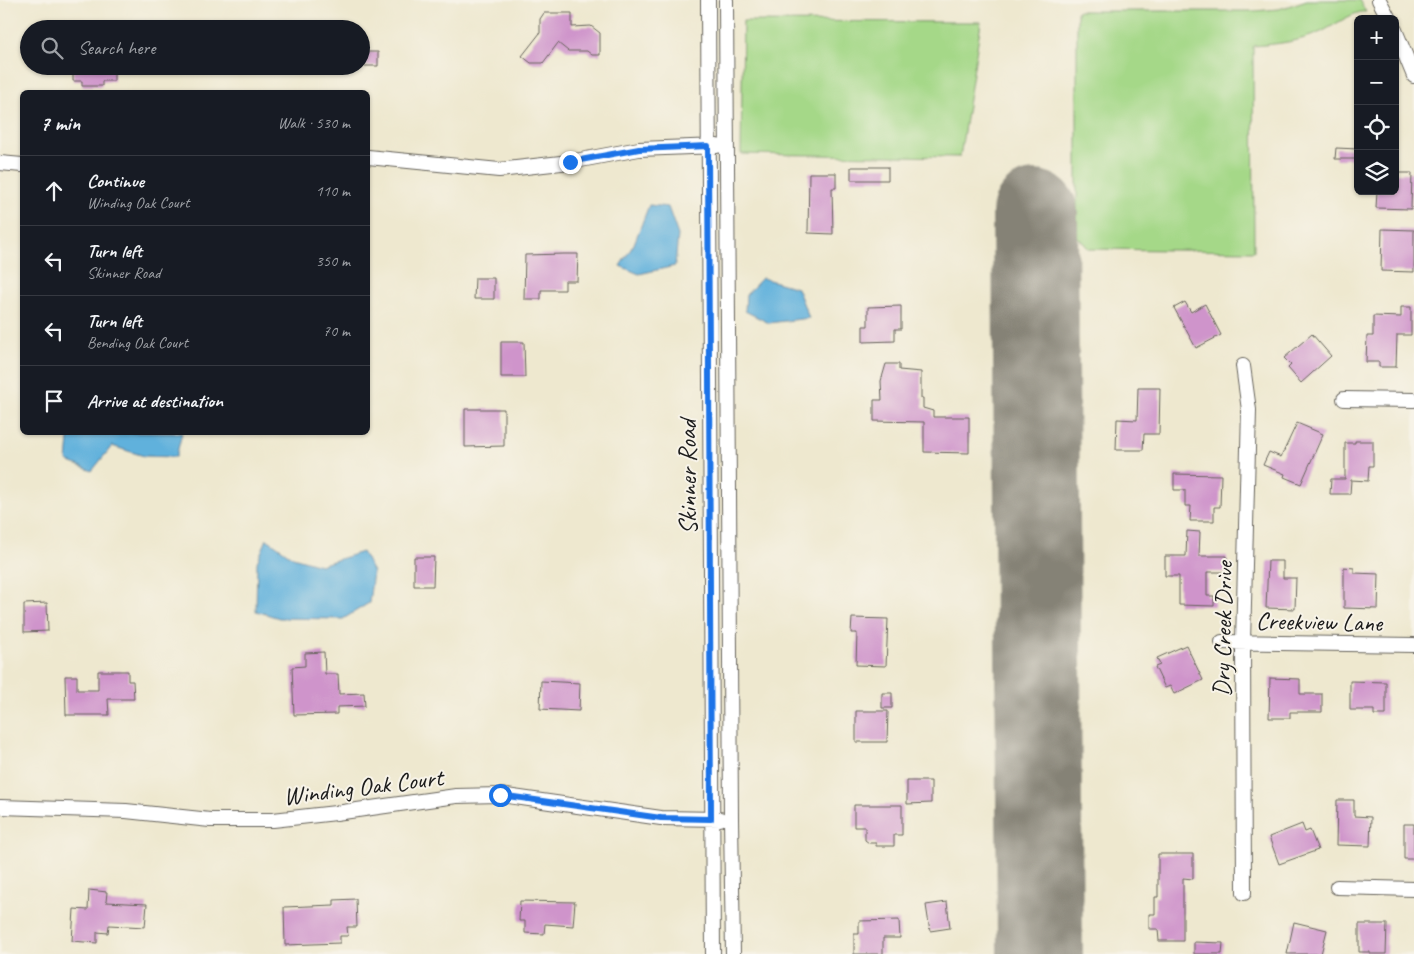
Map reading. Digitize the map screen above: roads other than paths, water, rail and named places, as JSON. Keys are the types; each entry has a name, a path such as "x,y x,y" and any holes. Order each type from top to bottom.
{"street":[{"name":"Skinner Road","path":"708,0 713,954"},
{"name":"Skinner Road","path":"726,0 730,819 733,954"},
{"path":"1379,0 1387,15"},
{"path":"1399,40 1414,76"},
{"path":"370,157 499,170 570,162 639,149 727,146"},
{"path":"0,163 20,165"},
{"name":"Dry Creek Drive","path":"1243,366 1249,410 1243,642 1244,893"},
{"path":"1344,399 1414,400"},
{"name":"Creekview Lane","path":"1222,642 1414,645"},
{"name":"Winding Oak Court","path":"0,807 126,811 210,820 273,820 456,796 500,795 661,818 730,819"},
{"path":"1337,887 1414,889"}],"water":[{"path":"649,205 668,207 678,235 675,266 639,274 620,266 634,244"},
{"path":"762,278 797,288 809,318 769,323 745,311 746,295"},
{"path":"71,435 182,435 176,457 144,456 112,446 92,471 67,461"},
{"path":"267,539 293,557 320,565 362,552 373,572 369,603 343,619 279,618 256,611 257,562"}]}
